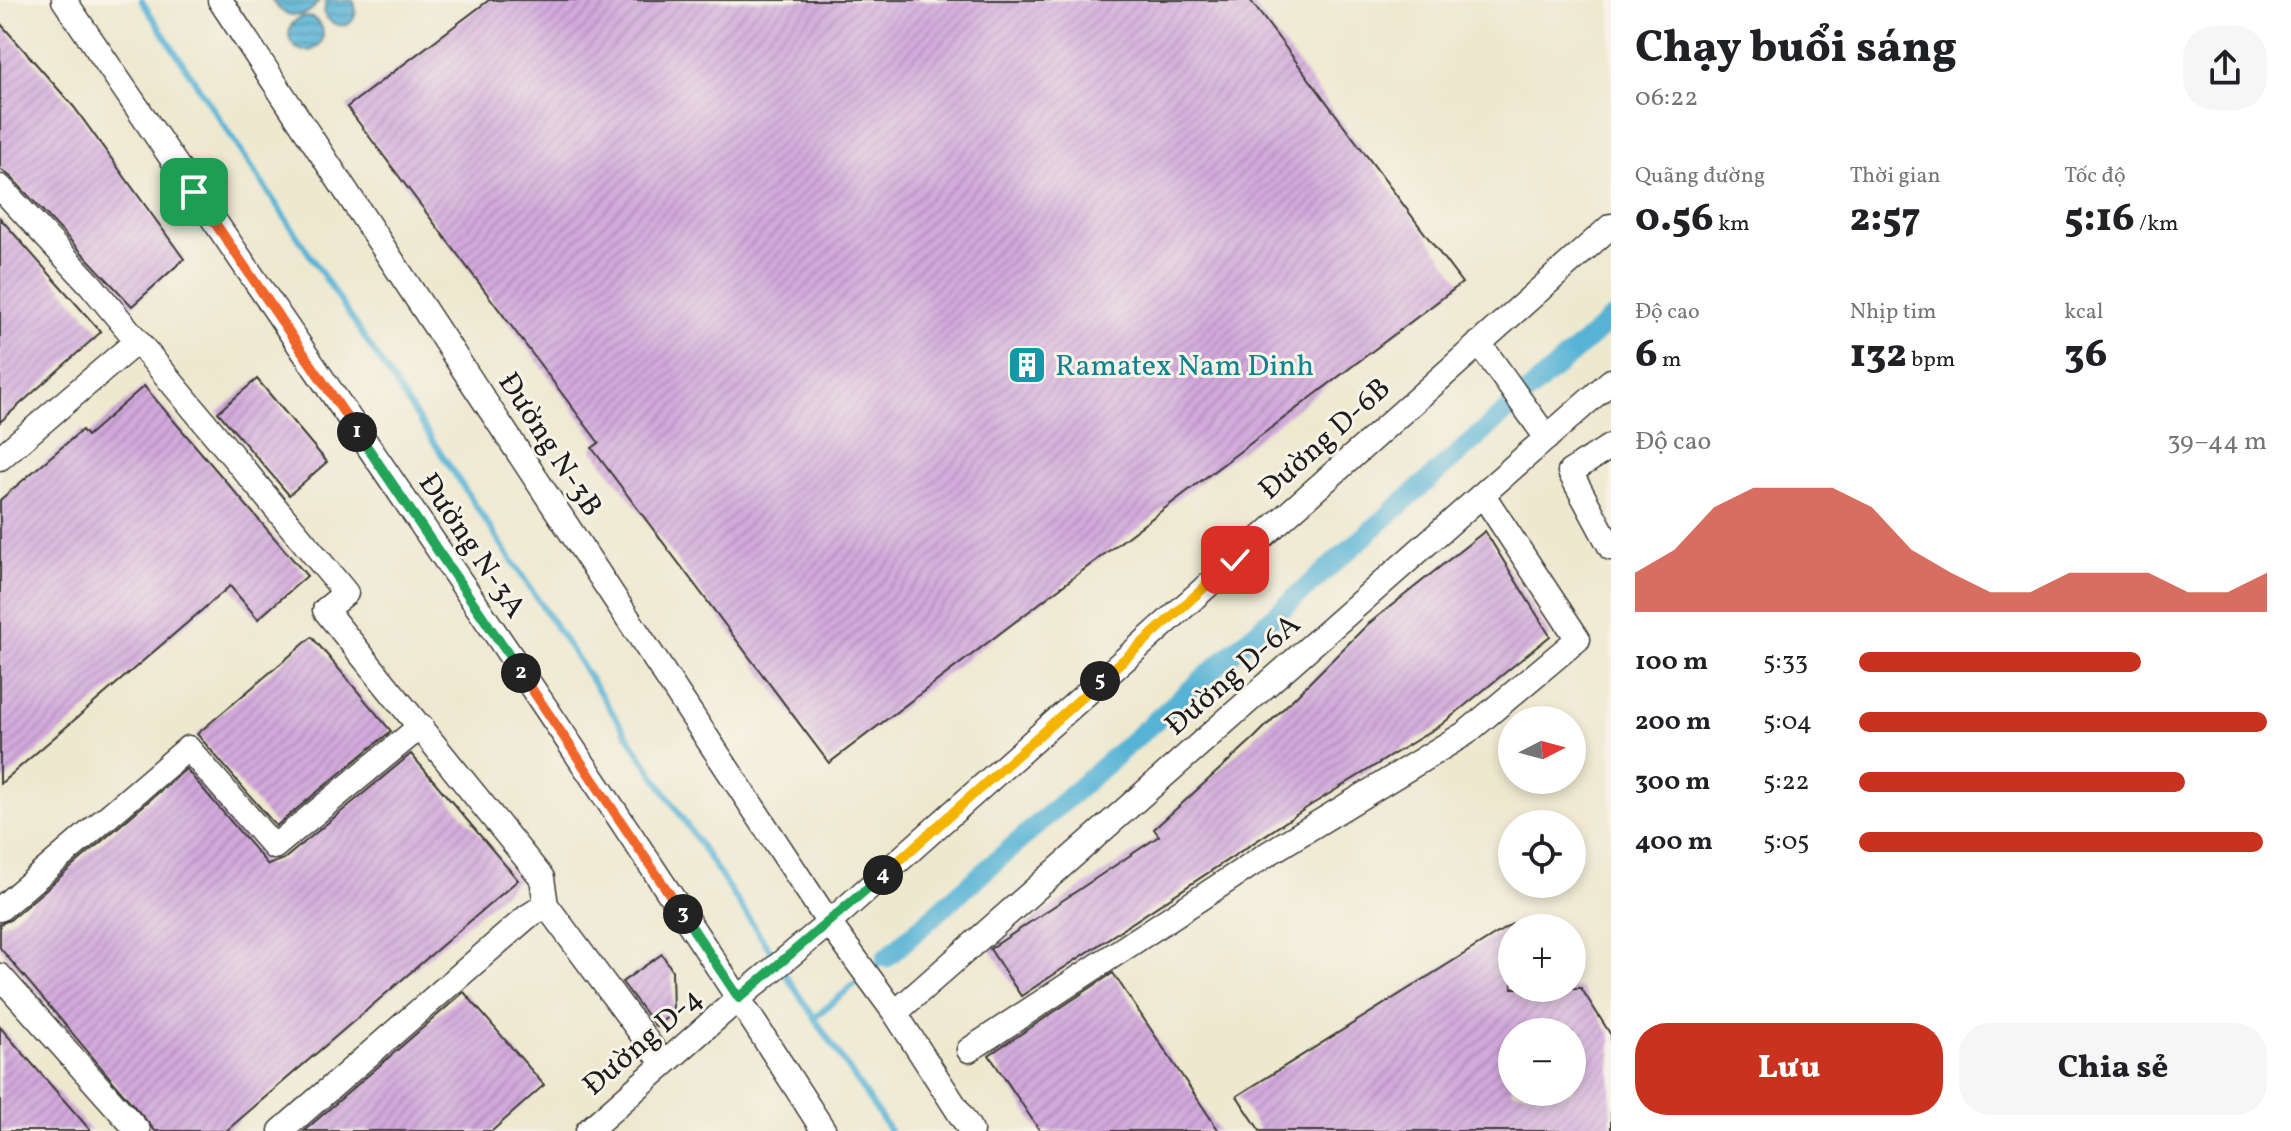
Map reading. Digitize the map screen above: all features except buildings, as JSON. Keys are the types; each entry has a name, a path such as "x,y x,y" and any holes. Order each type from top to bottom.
{"street":[{"name":"Đường N-3A","path":"64,0 739,998 824,1131"},
{"name":"Đường N-3B","path":"220,0 829,923 887,1004"},
{"path":"0,187 91,285 346,593 325,610 542,878 546,905 664,1064"},
{"name":"Đường D-6B","path":"796,950 1611,226"},
{"path":"0,458 137,341"},
{"path":"1479,343 1547,438"},
{"name":"Đường D-6A","path":"887,1004 1483,495 1611,381"},
{"path":"1611,446 1570,472 1611,548"},
{"path":"969,1050 1269,853 1466,733 1578,639 1483,495"},
{"path":"0,909 188,748 274,847 421,726"},
{"path":"281,1131 527,917 546,905"},
{"name":"Đường D-4","path":"588,1131 796,950"},
{"path":"0,976 138,1131"},
{"path":"887,1004 971,1131"}],"water":[{"path":"272,0 319,0 309,12 296,15 282,11"},
{"path":"326,0 353,0 355,15 352,20 342,25 330,21 324,14"},
{"path":"306,17 318,22 323,34 318,46 306,51 294,46 289,34 294,22"}],"waterway":[{"path":"141,0 777,961"},
{"path":"886,958 1611,319"},
{"path":"870,971 886,958"},
{"path":"783,971 890,1131"},
{"path":"814,1018 862,978"}],"place":[{"name":"Ramatex Nam Dinh","path":"1027,365"}],"route":[{"path":"194,192 739,998 829,923 1235,560"}]}
